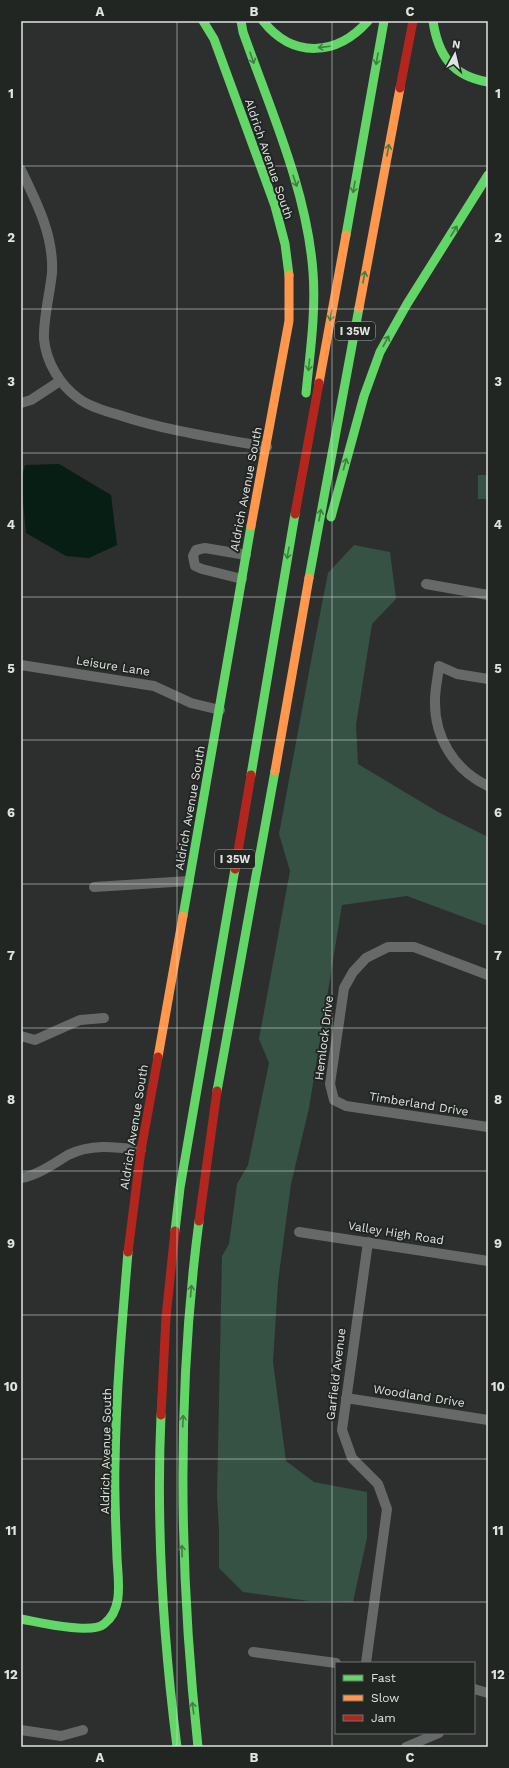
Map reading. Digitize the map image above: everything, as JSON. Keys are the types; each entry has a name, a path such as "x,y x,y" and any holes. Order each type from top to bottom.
{"main road":[{"name":"Aldrich Avenue South","path":"21,1619 89,1629 102,1626 113,1615 118,1600 115,1465 120,1349 130,1233 141,1150 220,710 246,555 289,321 290,283 285,244 275,206 214,39 203,21"},
{"path":"241,21 243,32 300,193 307,226 313,273 312,333 292,533"},
{"path":"263,21 279,38 294,45 310,49 329,47 346,40 368,21"},
{"name":"I 35W","path":"176,1747 168,1685 163,1611 159,1507 159,1461 166,1317 185,1149 292,533 384,21"},
{"name":"I 35W","path":"198,1747 187,1648 182,1552 182,1424 191,1286 210,1134 311,568 412,21"},
{"path":"433,21 439,43 446,61 450,66 474,80 488,82"},
{"path":"439,43 457,59 471,67"},
{"path":"311,568 328,529 364,396 380,352 406,304 488,175"}],"street":[{"path":"21,170 41,212 49,236 52,272 44,339 49,361 60,381 78,399 100,409 154,426 267,447"},
{"path":"21,403 31,400 60,381"},
{"path":"242,578 195,566 192,556 196,550 205,548 246,555"},
{"path":"426,584 488,595"},
{"name":"Leisure Lane","path":"21,665 154,686 192,703 220,710"},
{"path":"488,678 457,674 439,666 435,699 436,722 444,745 458,765 488,786"},
{"path":"94,887 189,880"},
{"name":"Hemlock Drive","path":"346,1106 334,1100 330,1084 344,988 353,972 366,958 388,947 414,947 488,975"},
{"path":"21,1036 35,1040 80,1020 104,1018"},
{"name":"Timberland Drive","path":"346,1106 488,1127"},
{"path":"21,1178 43,1170 81,1150 107,1147 141,1150"},
{"name":"Valley High Road","path":"299,1232 488,1261"},
{"name":"Garfield Avenue","path":"366,1662 387,1509 378,1484 352,1458 342,1430 368,1242"},
{"name":"Woodland Drive","path":"346,1398 488,1420"},
{"path":"253,1652 335,1663"},
{"path":"475,1689 488,1693"},
{"path":"21,1730 61,1736 83,1730"},
{"path":"406,1747 437,1734"}],"shaded area":[{"path":"59,464 111,495 117,545 89,558 66,556 26,533 21,481 25,465"},
{"path":"478,475 488,475 488,499 478,499"},
{"path":"354,545 390,552 396,599 372,624 356,725 358,764 438,812 488,837 488,925 407,896 342,905 309,1108 291,1184 278,1282 273,1362 286,1461 314,1482 367,1492 367,1538 353,1602 309,1601 243,1592 219,1568 217,1496 222,1256 229,1244 237,1184 248,1165 269,1063 259,1039 290,871 279,834 328,573"}],"traffic: fast":[{"path":"203,21 214,39 275,206 285,244 289,275"},
{"path":"241,21 243,32 286,150 303,211 309,241 313,272 314,302 306,393"},
{"path":"263,21 275,33 288,42 301,47 315,48 329,46 343,41 356,33 368,21"},
{"path":"346,235 384,21"},
{"path":"433,21 439,44 443,54 449,62 465,75 488,82"},
{"path":"331,517 364,396 380,352 407,304 488,175"},
{"path":"309,578 359,308"},
{"path":"251,775 295,514"},
{"path":"183,916 251,526"},
{"path":"217,1091 275,771"},
{"path":"175,1231 180,1188 235,869"},
{"path":"198,1747 187,1615 183,1484 186,1353 199,1221"},
{"path":"21,1619 64,1627 88,1628 97,1627 104,1624 115,1610 119,1585 115,1500 116,1438 128,1252"},
{"path":"161,1415 159,1498 160,1540 164,1623 177,1747"}],"traffic: slow":[{"path":"359,308 400,88"},
{"path":"319,383 346,235"},
{"path":"251,526 289,321 289,275"},
{"path":"275,771 309,578"},
{"path":"158,1057 183,916"}],"traffic: jam":[{"path":"400,88 413,21"},
{"path":"295,514 319,383"},
{"path":"235,869 251,775"},
{"path":"128,1252 141,1150 158,1057"},
{"path":"199,1221 217,1091"},
{"path":"161,1415 166,1317 175,1231"}]}
